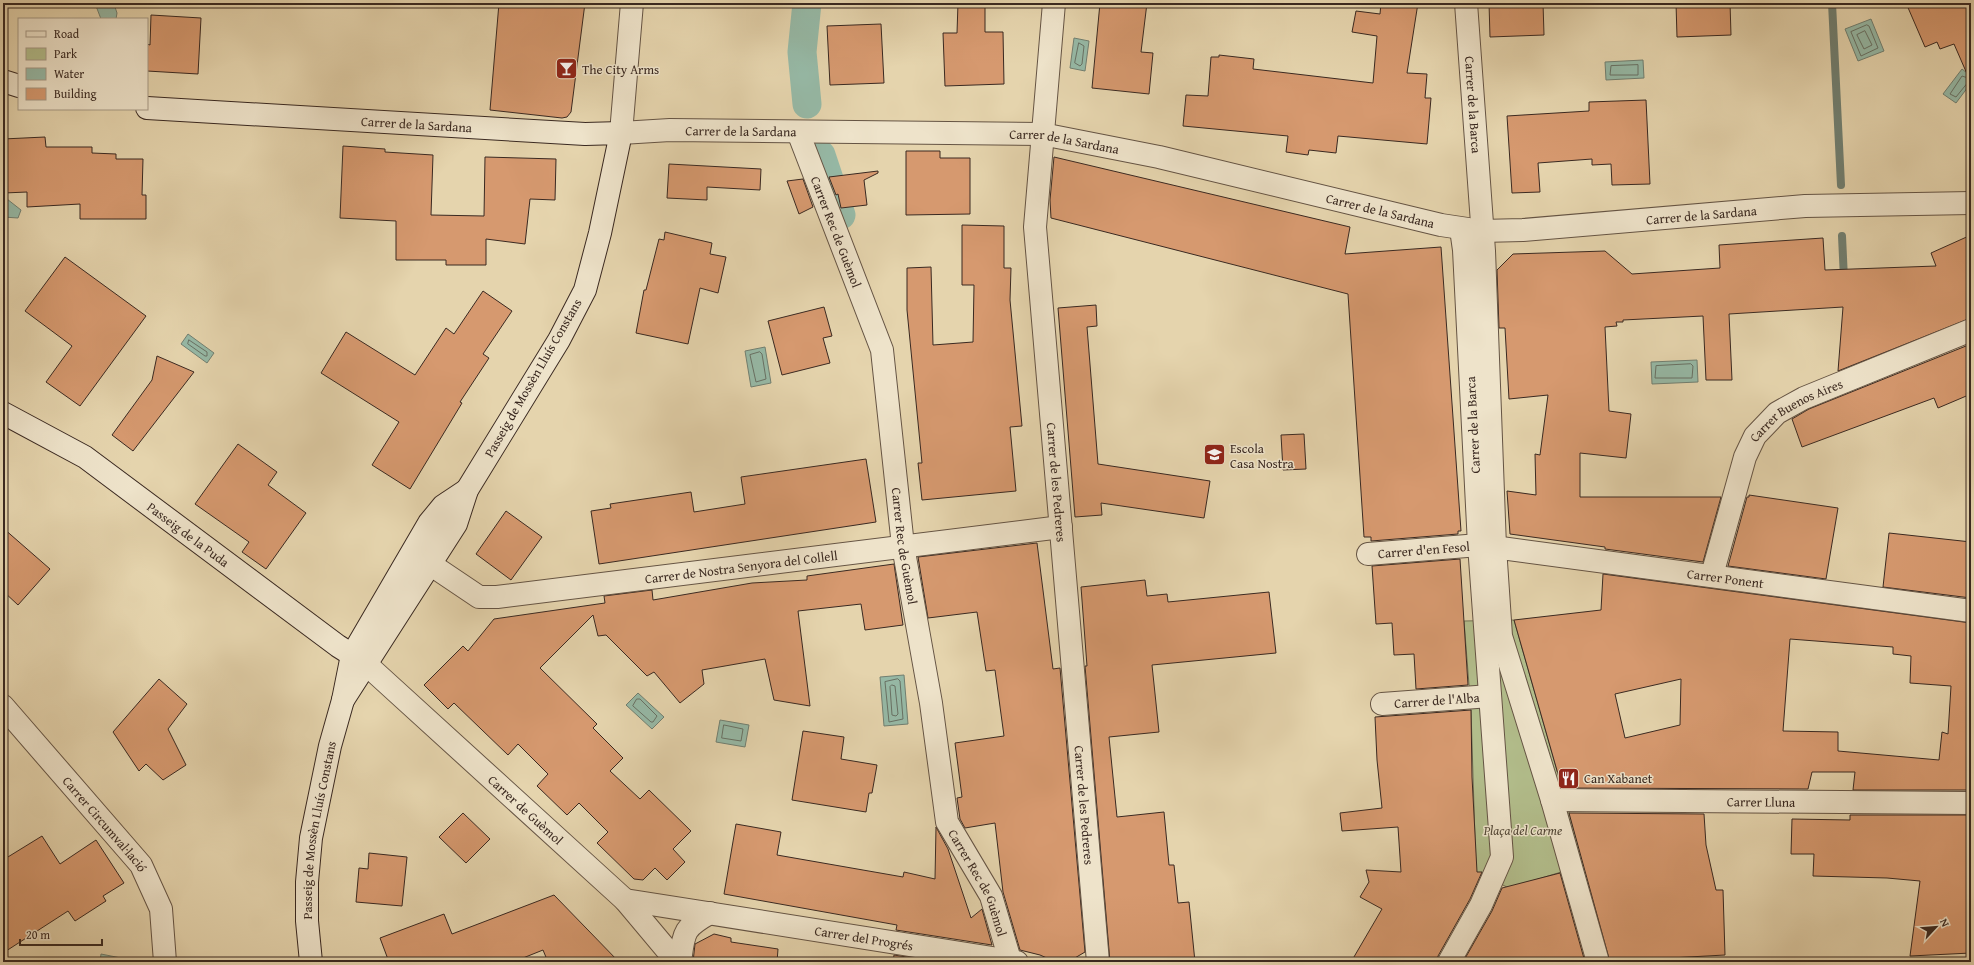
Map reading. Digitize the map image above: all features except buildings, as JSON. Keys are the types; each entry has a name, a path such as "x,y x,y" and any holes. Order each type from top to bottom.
{"street":[{"name":"Passeig de Mossèn Lluís Constans","path":"360,660 425,562 456,524 467,490 559,340 585,290 600,233 621,133 632,3"},
{"name":"Carrer de les Pedreres","path":"1054,3 1035,227 1098,962"},
{"name":"Carrer de la Barca","path":"1466,3 1471,230 1484,251 1487,546"},
{"path":"3,81 18,86"},
{"name":"Carrer de la Sardana","path":"148,108 585,134 658,130 1042,134 1159,157 1471,230 1523,230 1805,206 1971,203"},
{"name":"Carrer Rec de Guèmol","path":"798,132 882,350 903,546 931,703 947,822 991,896 1013,961"},
{"name":"Carrer Buenos Aires","path":"1712,575 1745,456 1756,436 1777,414 1804,398 1971,330"},
{"name":"Passeig de la Puda","path":"3,413 85,457 360,660"},
{"name":"Passeig de Mossèn Lluís Constans","path":"311,962 307,921 307,882 311,838 330,746 344,700 360,660 429,523 448,503 467,490"},
{"path":"425,562 448,503"},
{"name":"Carrer de Nostra Senyora del Collell","path":"425,562 479,597 485,597 1061,527"},
{"path":"1449,962 1481,905 1502,857 1486,622 1487,546"},
{"path":"1487,546 1501,636 1552,800 1598,962"},
{"name":"Carrer d'en Fesol","path":"1368,554 1487,546"},
{"name":"Carrer Ponent","path":"1487,546 1712,575 1971,611"},
{"name":"Carrer de Guèmol","path":"360,660 625,900 679,962"},
{"name":"Carrer de l'Alba","path":"1382,704 1490,696"},
{"name":"Carrer Circumval·lació","path":"3,706 141,865 161,909 165,962"},
{"name":"Carrer Lluna","path":"1552,800 1971,804"},
{"name":"Carrer del Progrés","path":"625,900 1013,961"},
{"path":"679,962 683,936 692,923 710,913"}],"green space":[{"name":"Plaça del Carme","path":"1514,620 1584,865 1509,888 1476,872 1471,710 1464,621"}],"water":[{"path":"91,3 120,3 115,7 117,13 116,18 101,18 96,6"},
{"path":"1871,19 1884,51 1858,61 1845,29"},
{"path":"1074,38 1089,41 1085,71 1070,68"},
{"path":"1643,60 1644,78 1606,80 1605,62"},
{"path":"1962,69 1971,76 1971,83 1956,103 1943,94"},
{"path":"3,199 7,199 21,210 18,218 3,217"},
{"path":"188,334 214,353 207,363 181,344"},
{"path":"765,347 771,383 751,387 745,351"},
{"path":"1697,360 1698,382 1652,384 1651,362"},
{"path":"904,675 908,724 884,726 880,677"},
{"path":"638,693 664,717 652,729 626,705"},
{"path":"720,720 749,725 745,747 716,742"},
{"path":"101,954 121,958 125,962 100,962"}],"waterway":[{"path":"807,3 802,52 807,104"},
{"path":"1832,3 1841,185"},
{"path":"821,155 841,215"},
{"path":"1842,236 1844,279"}],"place":[{"name":"The City Arms","path":"567,69"},
{"name":"Escola Casa Nostra","path":"1214,455"},
{"name":"Can Xabanet","path":"1569,778"}]}
